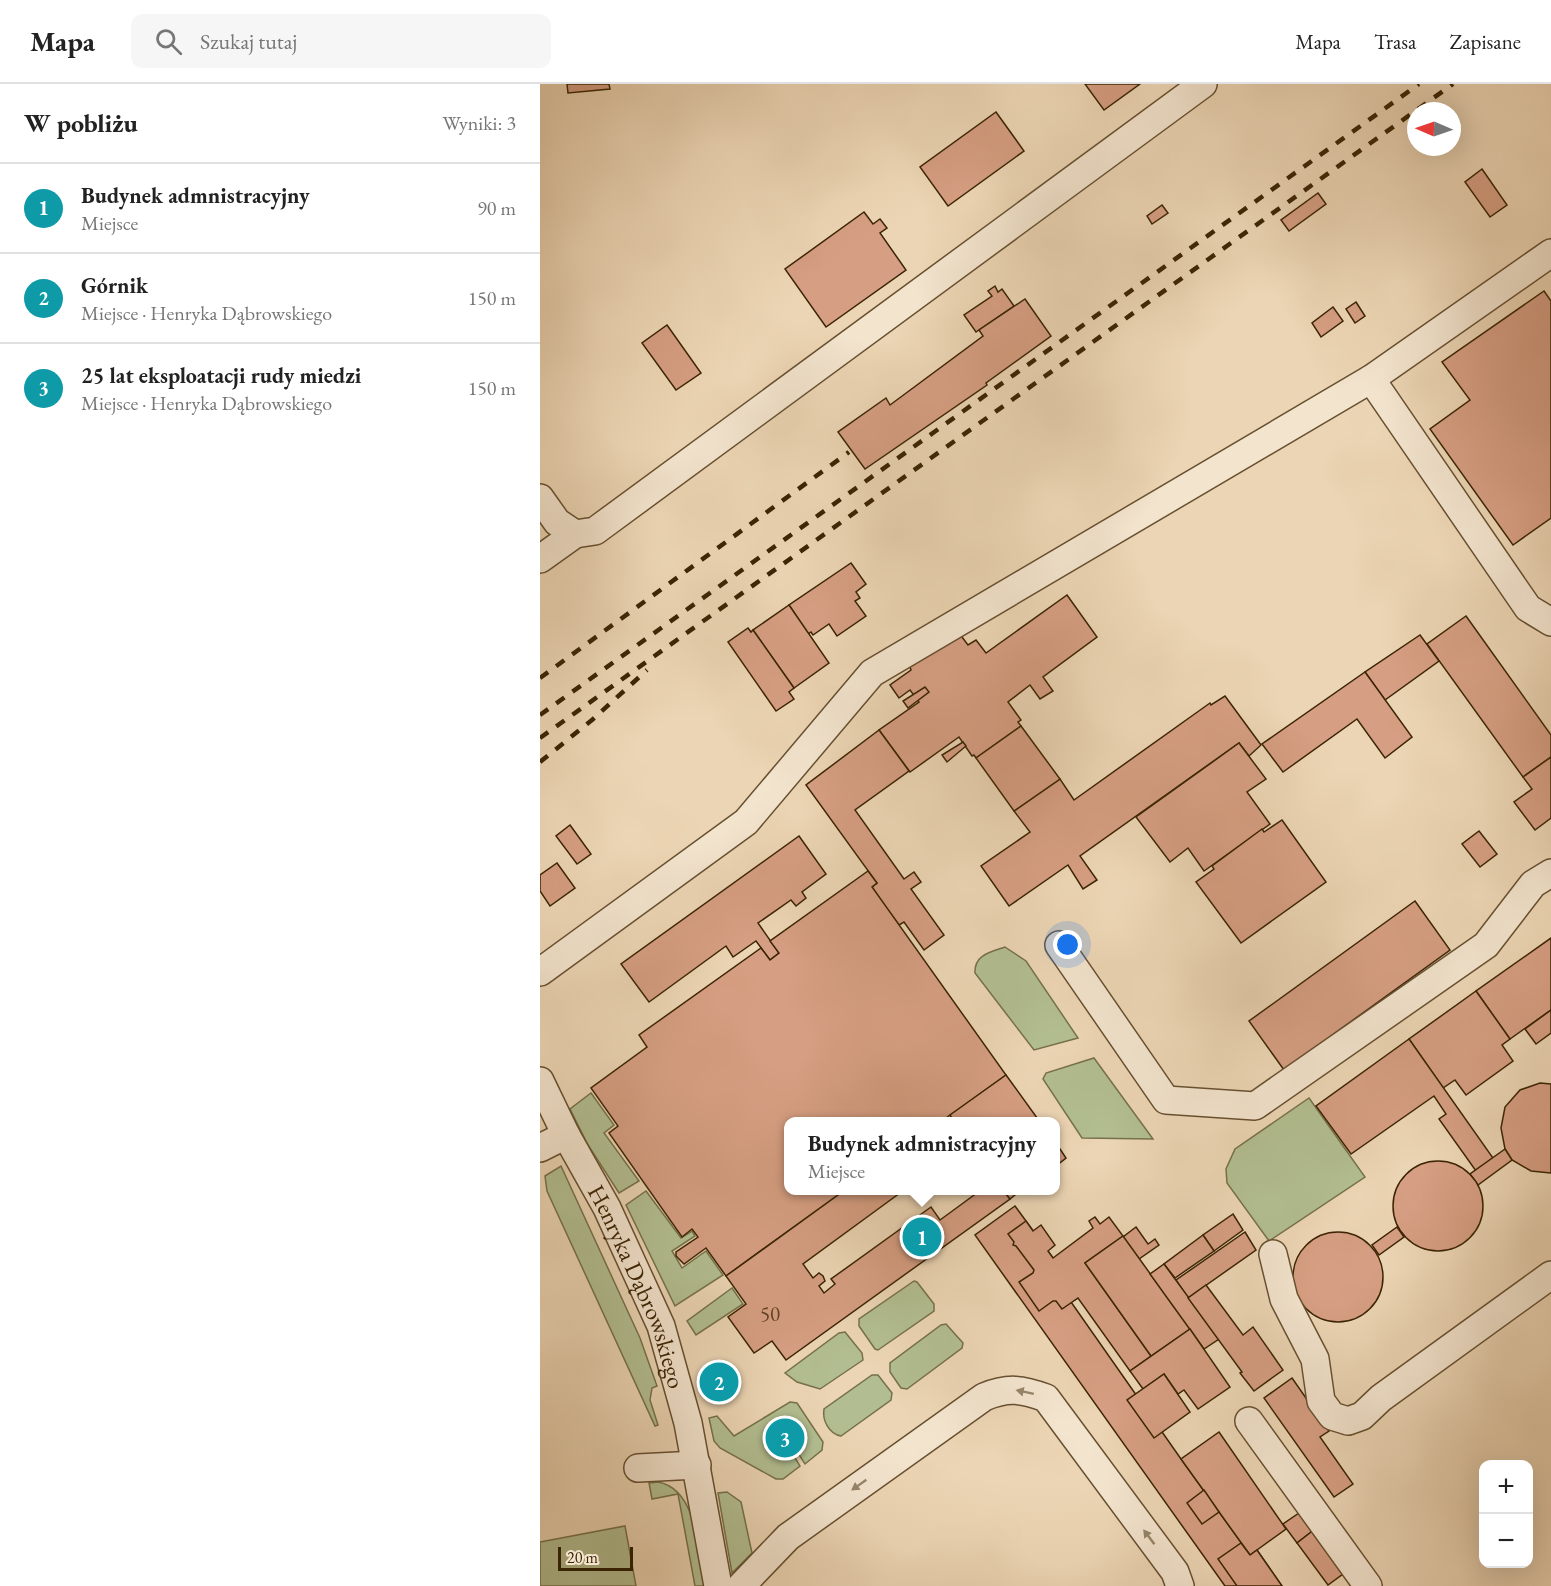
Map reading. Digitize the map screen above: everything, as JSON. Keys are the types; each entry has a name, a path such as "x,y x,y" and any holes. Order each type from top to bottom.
{"street":[{"path":"540,559 575,534 595,531 1203,84"},
{"path":"540,972 746,822 872,673 1371,379 1551,253"},
{"path":"1371,379 1528,608 1551,622"},
{"path":"540,498 557,522 575,534"},
{"path":"1059,945 1166,1100 1255,1106 1486,945 1533,884 1551,873"},
{"path":"540,1148 550,1110"},
{"name":"Henryka Dąbrowskiego","path":"550,1110 607,1208 661,1326 688,1423 718,1586"},
{"path":"1273,1254 1284,1299 1315,1359 1321,1401 1332,1416 1348,1421 1362,1416 1381,1398 1551,1275"},
{"path":"741,1586 788,1537 855,1488 984,1397 998,1391 1014,1389 1046,1398 1175,1572 1180,1586"},
{"path":"1249,1421 1368,1586"},
{"path":"638,1468 697,1465"}],"green space":[{"path":"1005,947 1026,961 1078,1038 1034,1050 975,973 975,967 980,958"},
{"path":"1094,1058 1153,1139 1082,1138 1043,1079 1046,1073"},
{"path":"591,1093 614,1125 604,1133 639,1181 619,1193 588,1145 570,1109"},
{"path":"1309,1098 1365,1177 1269,1241 1227,1183 1226,1169 1235,1149"},
{"path":"561,1166 640,1338 657,1386 652,1388 650,1400 658,1425 655,1426 547,1191 545,1176"},
{"path":"646,1191 681,1238 692,1231 695,1236 672,1251 682,1268 706,1251 723,1275 675,1306 626,1205"},
{"path":"914,1281 934,1304 934,1311 878,1350 875,1349 859,1326 859,1319"},
{"path":"732,1288 743,1304 696,1335 687,1321"},
{"path":"946,1324 963,1343 962,1348 907,1389 901,1388 890,1372 890,1363 941,1325"},
{"path":"845,1332 862,1353 863,1360 820,1389 797,1382 785,1373 839,1333"},
{"path":"872,1375 878,1375 892,1393 891,1400 841,1436 837,1435 825,1422 824,1409"},
{"path":"790,1402 797,1403 823,1442 822,1450 805,1464 787,1436 783,1438 800,1466 783,1479 776,1479 720,1448 714,1441 709,1418 717,1416 734,1436"},
{"path":"658,1482 671,1487 678,1494 652,1499 649,1483"},
{"path":"727,1492 741,1502 752,1553 732,1573 718,1493"},
{"path":"678,1494 689,1510 694,1525 704,1586 695,1586"},
{"path":"625,1526 636,1586 540,1586 540,1542"}],"building":[{"path":"567,84 609,84 610,89 568,93"},
{"path":"1085,84 1140,84 1104,110"},
{"path":"996,112 1024,151 948,206 920,167"},
{"path":"1482,169 1507,205 1490,217 1465,182"},
{"path":"1318,193 1326,204 1289,231 1281,220"},
{"path":"1162,205 1168,213 1152,224 1147,216"},
{"path":"864,212 873,224 880,219 887,228 880,233 906,270 826,327 785,269"},
{"path":"995,286 998,292 1002,289 1014,306 976,332 964,315 992,296 988,291"},
{"path":"1544,291 1551,301 1551,518 1513,545 1430,429 1470,400 1442,362"},
{"path":"1025,299 1051,336 986,383 987,385 865,469 838,432 886,398 890,405 983,336 979,330"},
{"path":"1356,302 1365,316 1355,323 1346,309"},
{"path":"1333,307 1343,321 1321,337 1312,323"},
{"path":"667,325 701,373 676,390 642,343"},
{"path":"851,563 866,584 856,592 860,598 855,601 866,616 837,636 829,624 813,635 811,632 808,634 789,605"},
{"path":"1067,595 1097,637 1043,677 1053,691 1040,699 1030,685 1008,702 1021,720 1018,722 1021,726 976,758 972,756 959,737 910,772 879,730 919,702 910,690 899,698 890,685 911,670 910,667 959,633 968,645 976,640 986,653"},
{"path":"789,605 829,663 794,688 753,630"},
{"path":"1466,616 1551,735 1551,757 1523,777 1427,644"},
{"path":"748,628 751,632 753,630 794,688 789,692 794,699 776,711 728,642"},
{"path":"1420,635 1439,661 1385,700 1365,672"},
{"path":"1365,672 1412,737 1385,758 1357,719 1283,772 1262,744"},
{"path":"925,687 929,692 908,708 903,701"},
{"path":"1225,696 1261,745 1249,756 1239,743 1080,856 1097,880 1083,889 1068,865 1009,906 981,866 1030,832 1014,811 1060,779 1074,800 1210,703 1211,705"},
{"path":"1021,726 1060,779 1014,811 976,758"},
{"path":"879,730 909,771 855,810 904,879 914,872 921,882 911,889 944,935 924,950 904,922 899,925 885,906 872,887 877,883 806,785"},
{"path":"963,742 966,746 947,762 942,755"},
{"path":"1239,743 1266,779 1247,792 1270,824 1204,871 1188,848 1170,862 1136,817"},
{"path":"1551,757 1551,818 1535,830 1514,802 1532,789 1523,777"},
{"path":"1282,820 1326,882 1241,943 1196,882 1214,869 1212,866 1262,829 1264,832"},
{"path":"570,825 591,854 577,864 556,836"},
{"path":"1479,831 1497,854 1480,867 1462,844"},
{"path":"799,836 826,874 802,892 806,898 796,906 791,900 758,923 779,953 770,960 756,941 733,957 726,946 649,1002 621,964"},
{"path":"557,863 575,888 550,906 540,891 540,875"},
{"path":"868,871 877,883 872,887 1006,1075 948,1117 784,1117 784,1195 838,1195 726,1276 706,1248 684,1264 676,1256 676,1252 698,1237 692,1229 682,1237 609,1133 618,1126 591,1088 647,1047 639,1035 761,948 770,960 779,953 770,941"},
{"path":"1415,901 1450,950 1284,1070 1249,1021"},
{"path":"1551,938 1551,1010 1510,1039 1476,991"},
{"path":"1476,991 1510,1039 1502,1045 1513,1061 1466,1095 1455,1080 1443,1088 1409,1039"},
{"path":"1551,1010 1551,1033 1536,1044 1525,1029"},
{"path":"1409,1039 1493,1158 1476,1171 1439,1119 1446,1114 1434,1096 1351,1154 1316,1106"},
{"path":"1006,1075 1036,1117 951,1117 950,1115"},
{"path":"1540,1083 1551,1084 1551,1173 1531,1171 1512,1160 1505,1149 1501,1128 1505,1107 1520,1090"},
{"path":"1060,1149 1066,1158 1060,1163"},
{"path":"1505,1149 1512,1160 1478,1185 1470,1174"},
{"path":"1438,1161 1455,1165 1470,1174 1479,1189 1483,1206 1479,1223 1470,1238 1455,1247 1438,1251 1421,1247 1406,1238 1397,1223 1393,1206 1397,1189 1406,1174 1421,1165"},
{"path":"838,1195 897,1195 803,1264 813,1278 819,1273 823,1276 825,1281 819,1286 824,1293 835,1284 831,1279 931,1207 940,1220 974,1195 1007,1195 1010,1199 786,1360 772,1341 754,1353 728,1317 746,1304 726,1276"},
{"path":"1015,1206 1053,1258 1078,1298 1071,1302 1181,1459 1250,1555 1257,1550 1282,1586 1225,1586 975,1235"},
{"path":"1233,1214 1243,1230 1214,1251 1203,1235"},
{"path":"1095,1217 1100,1224 1109,1217 1123,1236 1085,1263 1151,1356 1130,1371 1078,1298 1062,1309 1056,1301 1053,1301 1039,1311 1019,1282 1034,1270 1013,1245 1014,1242 1008,1234 1026,1221 1033,1231 1041,1225 1055,1245 1048,1251 1053,1258 1093,1228 1089,1221"},
{"path":"1136,1227 1148,1244 1155,1239 1159,1245 1139,1259 1123,1237"},
{"path":"1397,1227 1404,1237 1379,1255 1372,1245"},
{"path":"1245,1232 1256,1250 1188,1298 1176,1280"},
{"path":"1338,1232 1355,1235 1370,1245 1380,1260 1383,1277 1380,1294 1370,1309 1355,1319 1338,1322 1321,1319 1306,1309 1296,1294 1293,1277 1296,1260 1306,1245 1321,1235"},
{"path":"1203,1235 1214,1251 1175,1278 1164,1264"},
{"path":"1123,1236 1190,1329 1151,1356 1085,1263"},
{"path":"1164,1264 1219,1339 1204,1349 1150,1274"},
{"path":"1206,1285 1243,1335 1253,1327 1283,1370 1254,1391 1188,1298"},
{"path":"1190,1329 1230,1387 1198,1409 1184,1390 1178,1394 1164,1374 1143,1389 1130,1371"},
{"path":"1164,1374 1190,1412 1154,1438 1127,1400"},
{"path":"1292,1378 1329,1431 1320,1437 1353,1484 1334,1497 1264,1398"},
{"path":"1219,1432 1286,1529 1250,1555 1181,1459"},
{"path":"1204,1490 1219,1512 1202,1524 1187,1503"},
{"path":"1302,1511 1315,1529 1297,1543 1283,1524"},
{"path":"1315,1529 1347,1571 1328,1585 1297,1543"},
{"path":"1241,1543 1250,1555 1257,1550 1282,1586 1237,1586 1218,1559"}],"railway":[{"path":"540,715 1419,84"},
{"path":"540,738 1453,84"},
{"path":"540,678 849,452"},
{"path":"540,762 592,720 647,670"}],"place":[{"name":"Budynek admnistracyjny","path":"922,1237"},
{"name":"Górnik","path":"719,1382"},
{"name":"25 lat eksploatacji rudy miedzi","path":"785,1438"}]}
